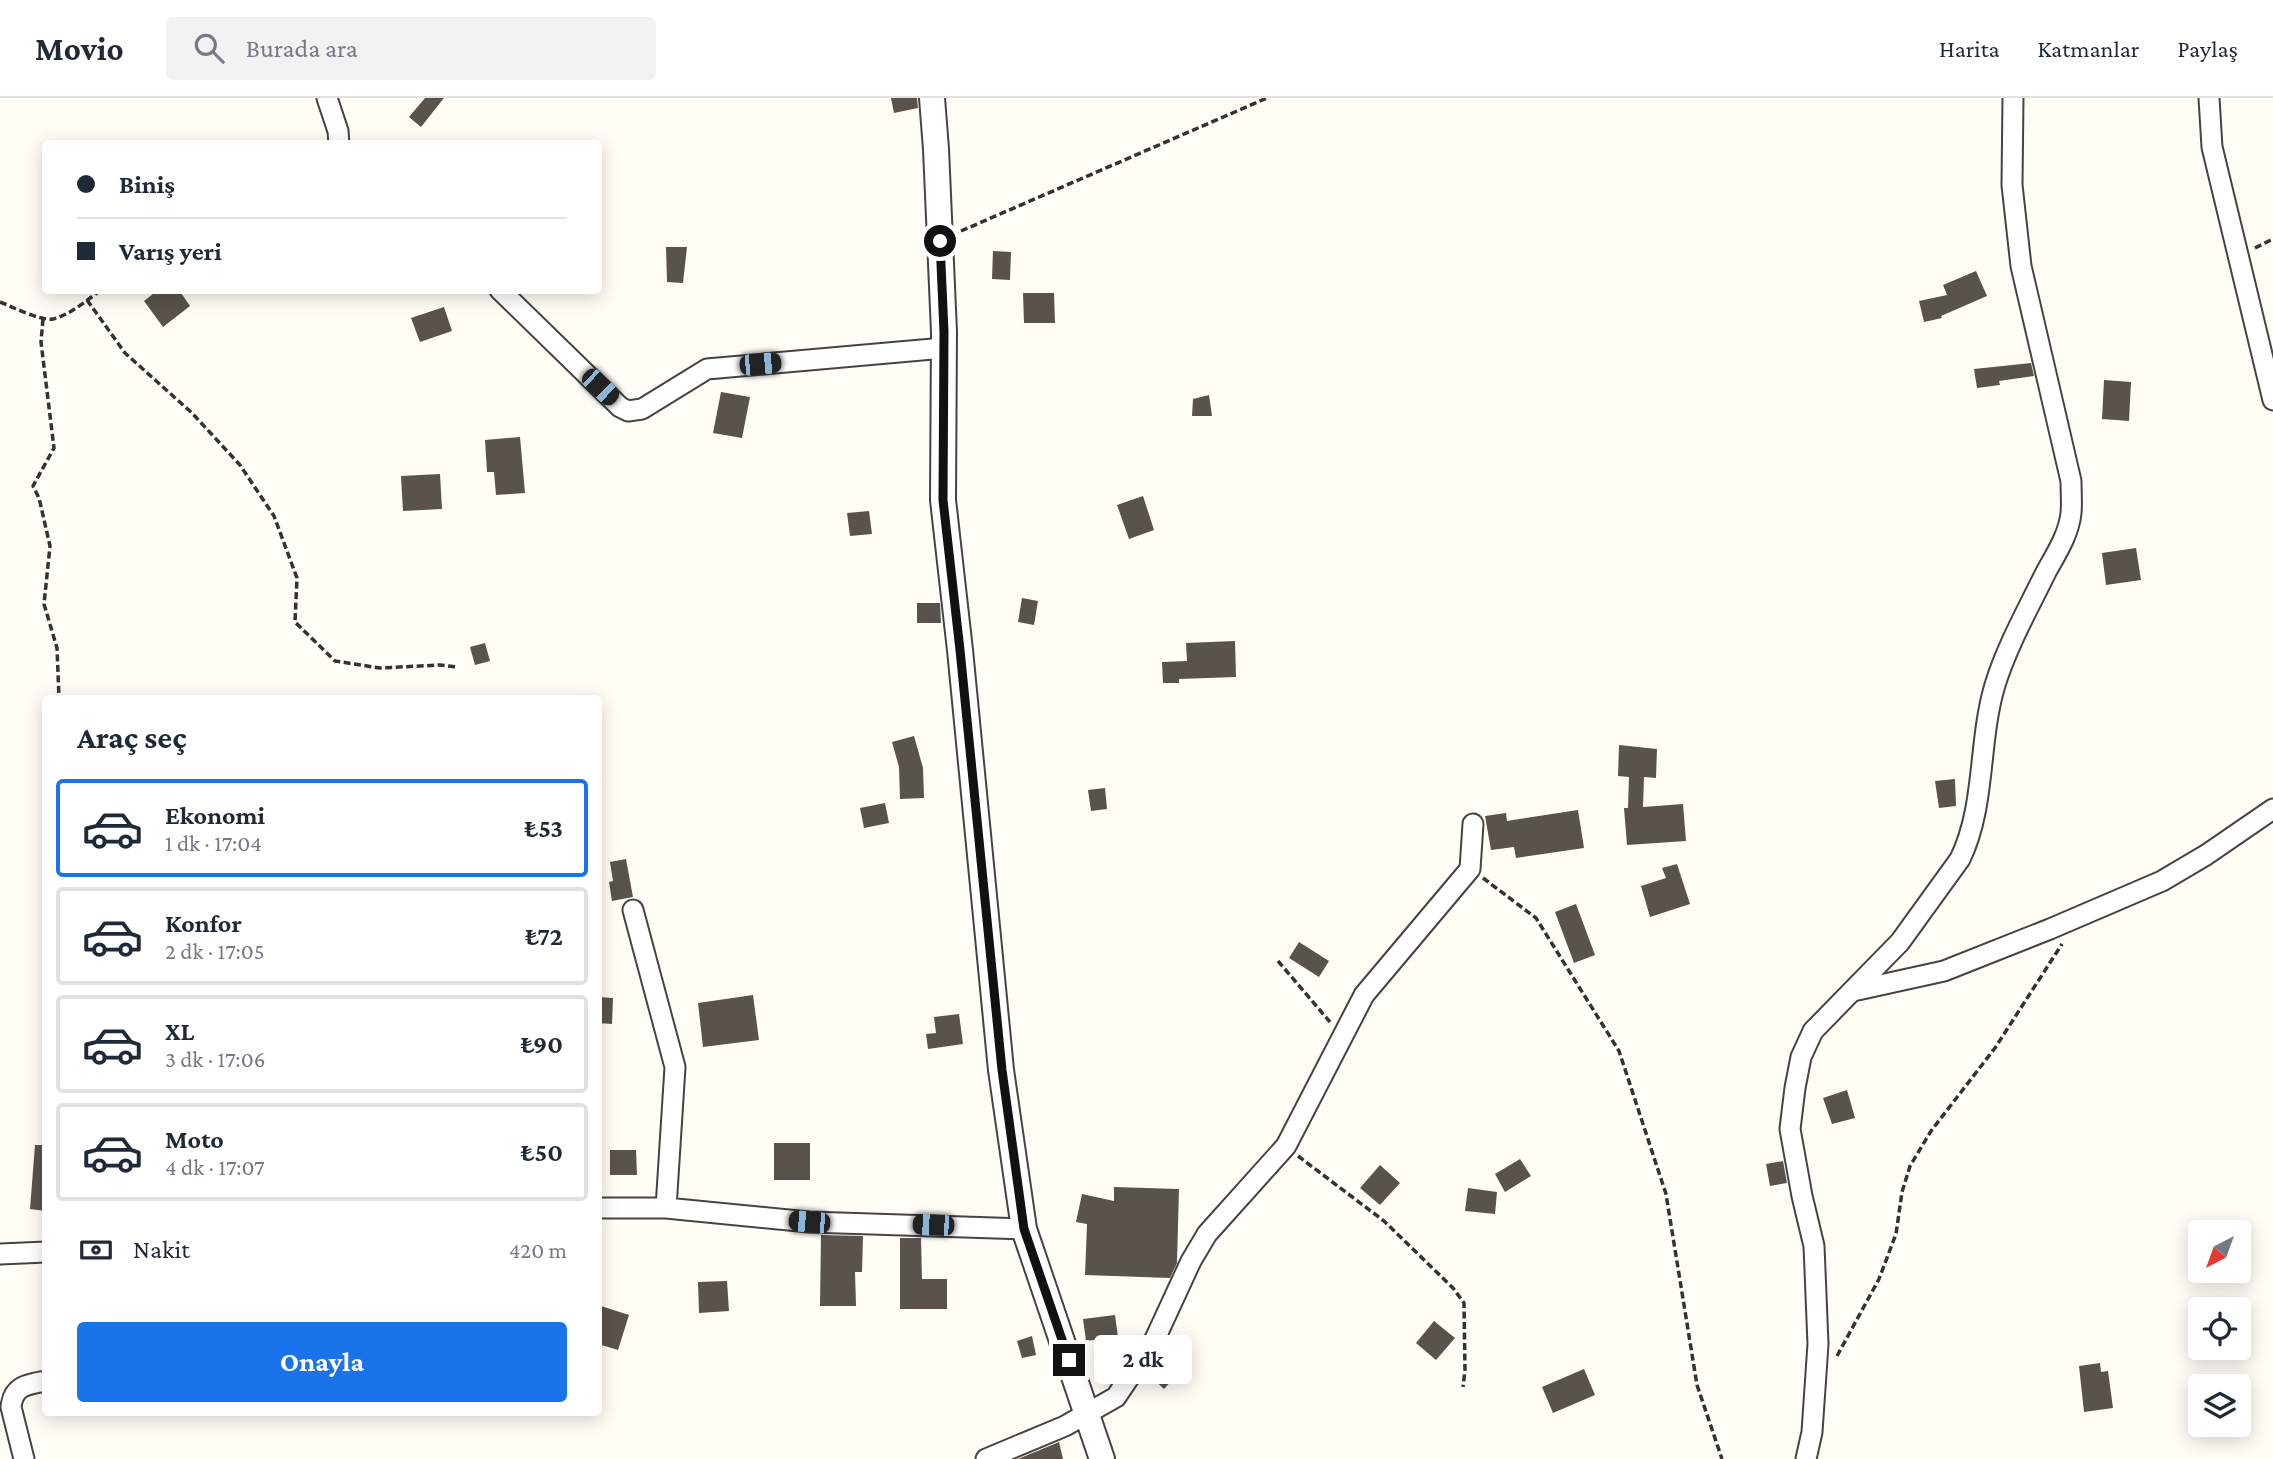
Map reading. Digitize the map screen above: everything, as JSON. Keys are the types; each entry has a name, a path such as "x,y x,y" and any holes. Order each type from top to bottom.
{"street":[{"path":"327,98 339,140"},
{"path":"932,98 944,348 943,500 1002,1070 1024,1229 1102,1459"},
{"path":"1806,1459 1812,1432 1818,1344 1814,1246 1790,1129 1795,1088 1806,1043 1813,1031 1900,942 1960,859 1968,843 1974,818 1982,754 1995,686 2016,632 2065,537 2071,515 2071,481 2021,266 2012,185 2013,98"},
{"path":"2209,98 2212,147 2273,400"},
{"path":"504,294 620,407 628,411 642,409 707,369 944,348"},
{"path":"1853,991 1944,971 2162,881 2206,855 2273,809"},
{"path":"986,1459 1065,1426 1116,1396 1155,1339 1191,1261 1207,1234 1286,1146 1364,995 1471,869 1473,824"},
{"path":"633,910 676,1067 666,1208"},
{"path":"602,1208 666,1208 809,1222 1024,1229"},
{"path":"0,1254 42,1252"},
{"path":"24,1459 10,1407 11,1399 16,1391 25,1385 42,1382"}],"path":[{"path":"940,241 1266,98"},
{"path":"0,302 43,319 53,319 96,294"},
{"path":"88,300 125,353 192,413 240,465 274,516 297,578 295,622 309,637 335,661 380,668 440,665 457,667"},
{"path":"43,319 40,342 54,448 33,486 50,546 44,604 57,648 59,695"},
{"path":"1471,869 1536,918 1619,1051 1666,1194 1697,1385 1722,1459"},
{"path":"1833,1362 1879,1279 1896,1234 1902,1192 1910,1166 1931,1131 1995,1048 2080,916"},
{"path":"1278,961 1342,1037"},
{"path":"1286,1146 1384,1221 1453,1288 1464,1303 1463,1387"}],"building":[{"path":"425,98 444,98 421,127 409,117"},
{"path":"891,98 917,98 918,108 894,113"},
{"path":"666,247 687,247 683,283 667,282"},
{"path":"993,251 1011,252 1010,280 992,279"},
{"path":"1976,271 1987,296 1941,316 1942,318 1924,322 1919,301 1947,295 1943,285"},
{"path":"1023,293 1054,293 1055,323 1024,323"},
{"path":"153,294 182,294 190,306 163,327 144,301"},
{"path":"444,307 452,331 420,342 411,318"},
{"path":"2031,363 2034,376 1999,381 2000,385 1977,388 1974,369"},
{"path":"2104,380 2131,382 2129,421 2102,419"},
{"path":"721,392 750,397 742,438 713,433"},
{"path":"1209,395 1212,416 1192,416 1193,399"},
{"path":"520,437 525,493 496,495 494,472 487,472 485,440"},
{"path":"440,474 442,509 403,511 401,476"},
{"path":"1143,496 1154,530 1129,539 1117,505"},
{"path":"869,511 872,534 850,536 847,513"},
{"path":"2136,548 2141,580 2106,585 2102,553"},
{"path":"1022,598 1038,601 1034,625 1018,622"},
{"path":"917,603 940,603 941,623 917,623"},
{"path":"1235,641 1236,677 1179,679 1179,683 1163,683 1162,662 1187,661 1186,643"},
{"path":"485,643 490,661 475,665 470,647"},
{"path":"914,736 923,768 924,798 900,799 899,767 892,742"},
{"path":"1619,745 1657,749 1656,778 1644,777 1643,807 1683,804 1686,841 1627,845 1624,808 1628,808 1629,777 1618,776"},
{"path":"1955,779 1956,806 1939,808 1935,781"},
{"path":"1105,788 1107,809 1091,811 1088,790"},
{"path":"885,803 889,823 864,828 860,808"},
{"path":"1578,810 1584,848 1516,858 1514,847 1491,850 1485,816 1506,813 1507,821"},
{"path":"626,859 633,897 612,901 610,862"},
{"path":"1677,864 1690,904 1650,917 1641,886 1666,878 1662,868"},
{"path":"1576,904 1595,955 1574,963 1555,912"},
{"path":"1299,942 1329,961 1319,977 1289,958"},
{"path":"753,995 759,1040 703,1047 698,1003"},
{"path":"602,997 613,998 612,1024 602,1023"},
{"path":"959,1014 963,1044 928,1049 926,1034 936,1033 934,1017"},
{"path":"1847,1090 1855,1118 1832,1124 1823,1098"},
{"path":"774,1143 810,1143 810,1180 774,1180"},
{"path":"35,1145 42,1145 42,1210 30,1209"},
{"path":"610,1150 636,1150 637,1175 610,1175"},
{"path":"1520,1159 1531,1176 1505,1192 1495,1174"},
{"path":"1783,1161 1787,1183 1770,1186 1766,1164"},
{"path":"1380,1165 1400,1183 1380,1205 1360,1188"},
{"path":"1114,1187 1179,1189 1177,1263 1170,1278 1085,1275 1087,1224 1076,1222 1082,1194 1114,1201"},
{"path":"1468,1188 1497,1192 1495,1214 1465,1211"},
{"path":"821,1235 863,1236 862,1272 855,1272 856,1306 820,1306"},
{"path":"900,1238 921,1238 922,1279 947,1279 947,1309 900,1309"},
{"path":"727,1281 729,1311 699,1313 698,1282"},
{"path":"602,1306 629,1315 618,1350 602,1345"},
{"path":"1115,1315 1118,1337 1086,1341 1083,1319"},
{"path":"1434,1321 1455,1338 1436,1360 1416,1343"},
{"path":"1032,1336 1036,1355 1022,1358 1017,1341"},
{"path":"1164,1348 1184,1367 1164,1389 1147,1373"},
{"path":"2100,1363 2101,1372 2108,1371 2113,1408 2084,1412 2079,1366"},
{"path":"1584,1369 1595,1395 1553,1413 1542,1387"},
{"path":"1059,1442 1063,1459 1018,1459"}],"route":[{"path":"940,241 944,332 943,500 1002,1070 1024,1229 1069,1360"}]}
